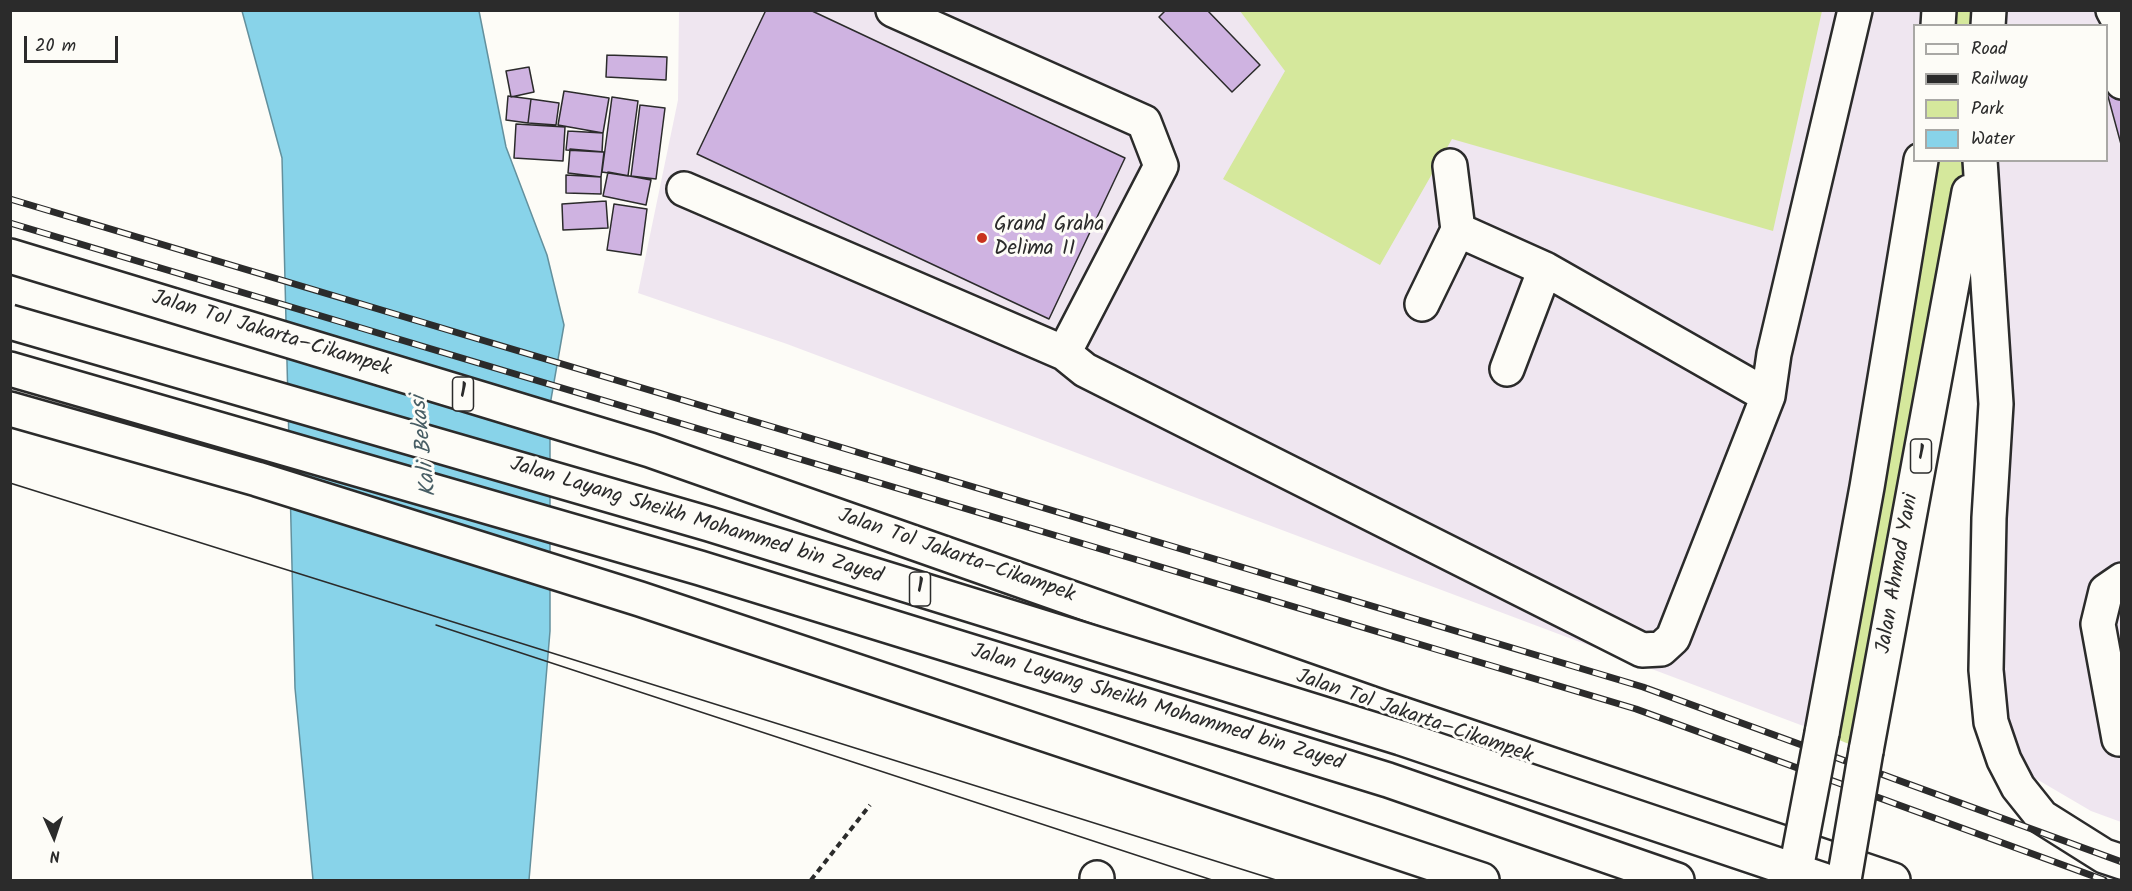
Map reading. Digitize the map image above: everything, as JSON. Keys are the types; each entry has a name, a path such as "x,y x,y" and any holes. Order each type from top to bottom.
{"main road":[{"path":"893,10 1144,122 1161,166 1064,353"},
{"path":"684,189 1064,353 1085,370 1642,650 1661,649 1673,638 1768,396 1774,354 1855,10"},
{"path":"2113,10 2119,21 2121,82"},
{"path":"1794,880 1867,487 1921,162"},
{"name":"Jalan Ahmad Yani","path":"1844,880 1974,162"},
{"path":"1980,162 1996,404 1989,518 1986,670 1991,722 2004,760 2018,787 2042,817 2104,856 2121,862"},
{"path":"1422,304 1458,230 1450,166"},
{"path":"1458,230 1545,269 1768,396"},
{"name":"Jalan Tol Jakarta–Cikampek","path":"10,256 650,450 1384,708 1893,880"},
{"path":"1507,369 1545,269"},
{"name":"Jalan Layang Sheikh Mohammed bin Zayed","path":"10,322 709,524 1401,738 1823,880"},
{"name":"Jalan Layang Sheikh Mohammed bin Zayed","path":"10,369 711,572 1388,780 1677,880"},
{"path":"10,409 257,479 640,599 1482,880"},
{"path":"2119,739 2098,624 2106,591 2121,580"}],"path":[{"path":"811,880 870,805"}],"shaded area":[{"path":"679,11 1939,11 1938,24 1913,24 1914,162 1822,733 787,344 638,293 678,100"},
{"path":"1989,11 2121,11 2121,822 2091,811 2004,760 1980,162 2108,162 2108,24 1988,24"}],"green space":[{"path":"1240,11 1822,11 1773,231 1452,139 1380,265 1223,179 1285,71"},
{"path":"1939,11 1989,11 1988,24 1938,24"},
{"path":"1921,162 1974,162 1866,751 1822,733"}],"water":[{"name":"Kali Bekasi","path":"242,11 479,11 506,147 547,255 564,325 550,405 550,631 529,880 313,880 295,688 282,158"}],"building":[{"name":"Grand Graha Delima II","path":"766,10 810,10 1125,158 1049,319 697,154"},
{"path":"1166,10 1207,10 1260,65 1232,92 1159,17"},
{"path":"2108,30 2122,30 2122,148 2108,96"},
{"path":"607,55 667,57 666,80 606,77"},
{"path":"529,67 534,92 511,97 506,71"},
{"path":"564,91 609,98 603,133 558,125"},
{"path":"508,96 531,99 528,123 506,120"},
{"path":"612,97 638,101 628,176 602,172"},
{"path":"531,99 559,103 556,125 528,123"},
{"path":"640,105 665,108 656,179 631,176"},
{"path":"516,124 565,127 563,161 514,158"},
{"path":"568,131 603,133 602,152 566,150"},
{"path":"570,149 604,152 601,177 568,173"},
{"path":"608,172 651,180 646,205 603,196"},
{"path":"566,175 601,177 601,194 566,193"},
{"path":"606,201 608,228 563,230 562,204"},
{"path":"614,204 647,209 641,255 607,250"}],"tram line":[{"path":"10,483 1276,880"},
{"path":"436,625 1212,880"}],"railway":[{"path":"10,199 1643,687 2122,862"},
{"path":"10,223 1636,709 2104,880"}],"place":[{"name":"Grand Graha Delima II","path":"982,238"}]}
